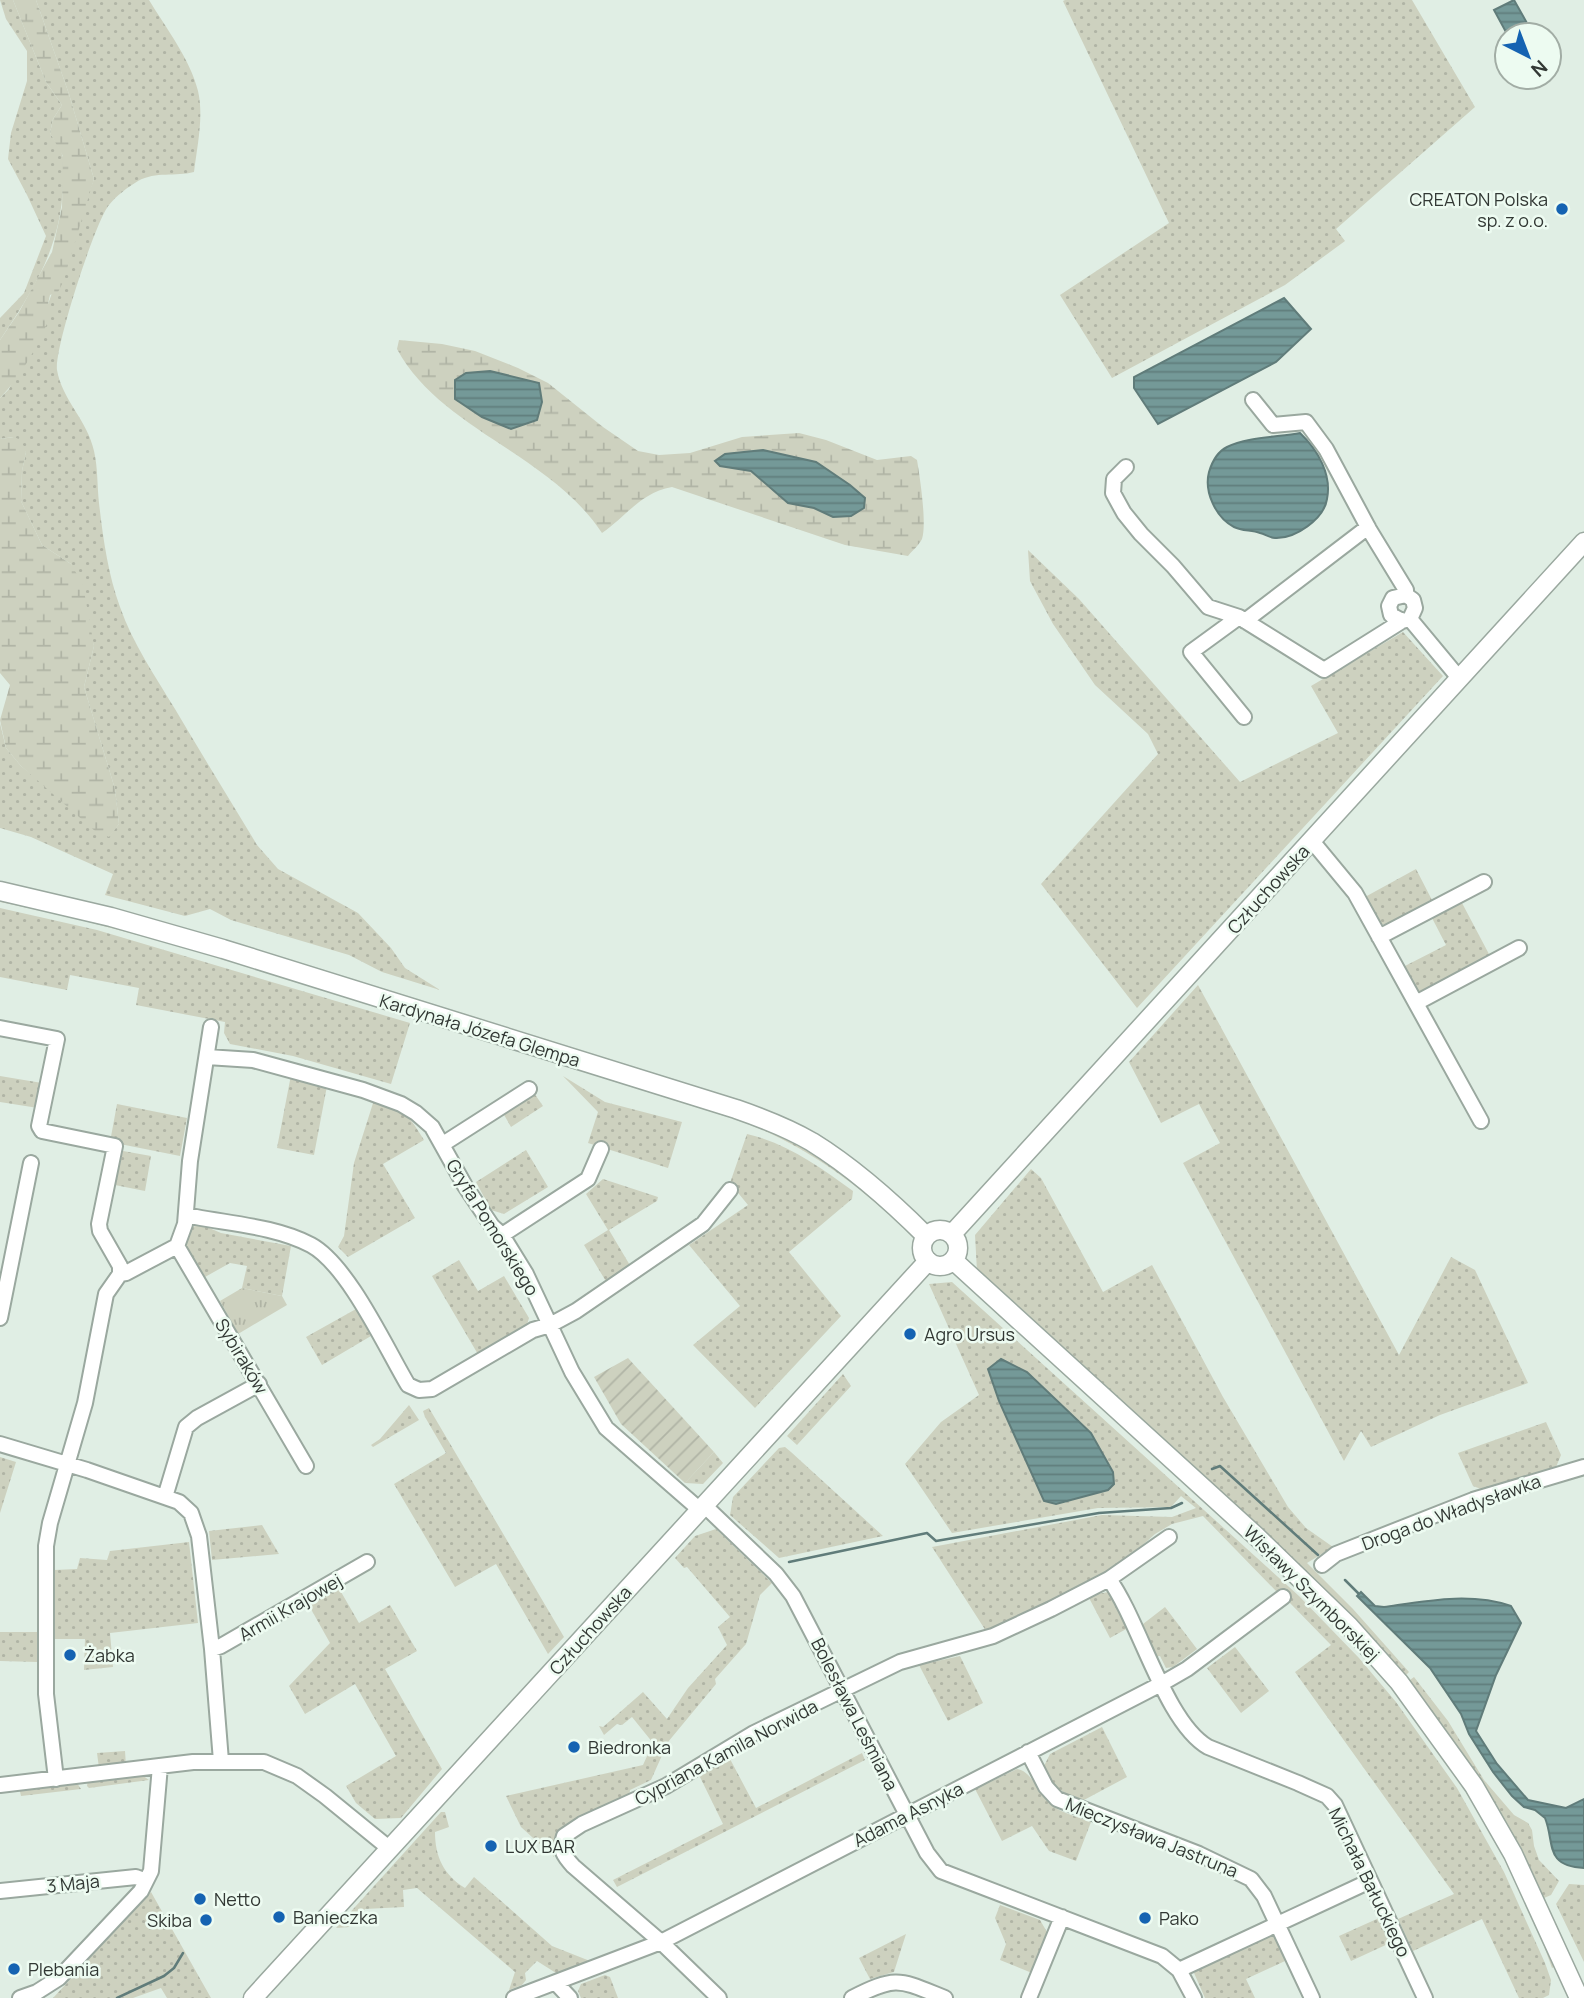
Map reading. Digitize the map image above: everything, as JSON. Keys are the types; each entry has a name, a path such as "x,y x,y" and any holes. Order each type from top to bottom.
{"main road":[{"name":"Człuchowska","path":"952,1234 1584,542"},
{"name":"Kardynała Józefa Glempa","path":"0,891 223,949 772,1122 810,1140 831,1155 870,1184 926,1236"},
{"path":"940,1230 952,1234 957,1240 958,1249 953,1260 942,1266 928,1261 922,1248 926,1236 940,1230"},
{"name":"Wisławy Szymborskiej","path":"953,1260 1265,1544 1349,1626 1399,1682 1474,1786 1513,1854 1579,1996"},
{"name":"Człuchowska","path":"253,1998 928,1261"}],"street":[{"path":"1126,467 1114,479 1113,493 1124,513 1208,607 1242,619 1324,670 1406,620 1415,612 1415,604 1406,595 1406,590 1326,449 1306,422 1273,425 1253,400"},
{"path":"1244,717 1191,652 1242,619 1368,527"},
{"path":"1406,595 1393,598 1389,606 1391,615 1406,620 1459,678"},
{"path":"1312,842 1355,893 1481,1121"},
{"path":"1379,937 1484,882"},
{"path":"1416,1003 1519,948"},
{"path":"120,1274 177,1246 186,1217 190,1161 211,1027"},
{"path":"0,1028 57,1039 39,1126 44,1133 115,1146 99,1224 102,1235 120,1266 120,1274 106,1293 85,1403 46,1546 46,1694 56,1779"},
{"name":"Gryfa Pomorskiego","path":"207,1057 253,1060 363,1090 416,1113 432,1127 465,1186 527,1274 572,1372 607,1429 703,1508"},
{"path":"443,1144 530,1089"},
{"path":"502,1235 588,1179 600,1149"},
{"path":"0,1318 31,1163"},
{"path":"186,1217 286,1235 311,1245 325,1255 345,1278 408,1385 419,1390 432,1389 533,1330 550,1325 632,1273 703,1224 730,1190"},
{"name":"Sybiraków","path":"177,1246 306,1466"},
{"path":"165,1497 186,1427 258,1384"},
{"name":"Armii Krajowej","path":"0,1444 165,1497 186,1507 191,1513 198,1529 212,1649 220,1761"},
{"name":"Droga do Władysławka","path":"1321,1565 1336,1555 1473,1500 1584,1467"},
{"name":"Bolesława Leśmiana","path":"703,1508 776,1574 793,1596 906,1815 927,1853 941,1871 1150,1950 1179,1970 1194,1998"},
{"name":"Cypriana Kamila Norwida","path":"661,1942 573,1866 562,1853 562,1842 569,1831 666,1786 754,1733 900,1662 993,1636 1110,1579 1169,1537"},
{"name":"Armii Krajowej","path":"212,1649 368,1562"},
{"name":"Michała Bałuckiego","path":"1110,1579 1123,1599 1161,1684 1195,1740 1327,1796 1335,1805 1425,1998"},
{"name":"Adama Asnyka","path":"514,1998 661,1942 1161,1684 1187,1669 1283,1597"},
{"name":"Mieczysława Jastruna","path":"1028,1752 1046,1787 1057,1798 1246,1875 1264,1896 1312,1998"},
{"path":"0,1785 159,1766 220,1761 264,1762 297,1776 390,1849"},
{"path":"20,1998 48,1986 65,1973 141,1891 151,1871 159,1766"},
{"name":"3 Maja","path":"0,1891 136,1877 146,1881"},
{"path":"1179,1970 1370,1881"},
{"path":"1029,1998 1062,1917"},
{"path":"661,1942 719,1998"},
{"path":"852,1998 892,1981 910,1984 945,1998"},
{"path":"556,1983 570,1998"}],"green space":[{"path":"0,0 13,0 46,82 62,105 53,119 50,133 62,154 64,167 61,207 51,248 34,285 0,340 0,318 24,293 46,236 8,159 11,133 27,81 27,51 6,19"},
{"path":"13,0 36,0 69,94 94,179 63,282 58,292 50,295 48,304 51,314 23,369 0,398 0,340 19,312 52,252 62,207 63,156 50,133 53,119 62,105 46,82"},
{"path":"36,0 149,0 189,67 200,101 194,172 145,178 126,189 109,205 95,235 68,313 58,358 60,381 91,440 94,451 106,556 125,621 145,660 257,845 278,869 358,913 391,948 405,968 440,990 382,972 349,955 231,920 210,909 185,916 105,895 113,874 31,837 0,828 0,723 6,748 21,766 109,836 119,824 115,789 84,687 94,646 71,564 42,545 21,501 26,452 13,437 0,439 0,398 9,389 48,304 94,179 69,94"},
{"path":"1412,0 1475,107 1336,229 1345,241 1285,285 1112,378 1060,295 1169,223 1063,1"},
{"path":"399,340 442,344 475,351 518,368 548,383 638,451 659,455 690,453 742,437 799,433 826,440 877,460 911,456 917,460 920,478 922,539 908,556 845,545 672,487 643,499 602,533 580,506 554,482 440,400 416,377 397,349","holes":["816,462 865,498 833,517 814,508 788,503 751,470"]},
{"path":"14,437 21,440 26,452 21,501 42,545 71,564 83,585 94,646 84,687 115,789 119,824 109,837 95,831 21,766 6,748 0,720 10,685 0,673 0,439"},
{"path":"1028,550 1079,599 1240,782 1338,733 1311,686 1403,632 1443,676 1137,1008 1041,884 1158,754 1148,734 1095,685 1053,624 1030,581"},
{"path":"1416,869 1433,902 1388,925 1379,924 1365,897"},
{"path":"0,899 151,934 738,1116 788,1136 846,1172 905,1226 825,1164 782,1139 735,1119 201,952 66,916 0,902"},
{"path":"1462,903 1490,956 1423,992 1416,990 1403,967 1446,945 1432,918"},
{"path":"0,908 97,930 410,1023 391,1084 293,1056 230,1044 224,1033 225,1022 136,1005 139,988 70,975 67,990 0,977"},
{"path":"1198,985 1399,1355 1451,1257 1475,1270 1528,1383 1440,1415 1371,1447 1361,1431 1344,1461 1183,1163 1220,1143 1199,1104 1161,1123 1129,1062"},
{"path":"291,1075 327,1086 314,1155 277,1148"},
{"path":"0,1076 42,1083 38,1108 0,1102"},
{"path":"563,1076 605,1102 682,1122 668,1168 588,1143 598,1112"},
{"path":"534,1093 543,1106 511,1127 503,1113"},
{"path":"374,1100 392,1106 404,1114 424,1140 383,1164 415,1218 348,1257 338,1247 344,1236 354,1163"},
{"path":"117,1104 187,1118 180,1156 110,1142"},
{"path":"747,1134 776,1143 816,1165 853,1191 852,1199 789,1252 841,1316 755,1408 693,1345 740,1306 689,1245 748,1205 730,1183"},
{"path":"526,1150 548,1187 504,1214 491,1210 476,1182"},
{"path":"123,1151 151,1156 145,1191 115,1185"},
{"path":"1031,1169 1041,1178 1103,1292 1152,1265 1223,1397 1288,1507 1306,1528 1333,1547 1307,1563 1353,1609 1409,1672 1406,1675 1401,1674 977,1271 975,1235"},
{"path":"603,1179 658,1197 657,1201 609,1230 631,1267 607,1283 584,1245 608,1230 586,1194"},
{"path":"200,1224 221,1233 291,1246 282,1296 242,1288 247,1266 230,1263 205,1277 182,1243 188,1229"},
{"path":"459,1260 478,1291 504,1276 529,1318 526,1328 479,1356 432,1276"},
{"path":"952,1282 1299,1596 1359,1658 1396,1702 1457,1788 1504,1872 1545,1963 1551,1980 1549,1995 1543,1998 1519,1998 1482,1919 1413,1951 1398,1919 1454,1894 1295,1672 1331,1645 1289,1602 1287,1592 1276,1591 1203,1516 1172,1524 1155,1534 1114,1571 986,1631 932,1547 1102,1515 1172,1517 1196,1508 1181,1496 1171,1507 1098,1508 952,1533 905,1464 941,1422 979,1395 929,1284"},
{"path":"242,1288 282,1296 287,1305 238,1334 220,1301"},
{"path":"356,1309 371,1336 322,1365 306,1337"},
{"path":"1001,1312 1188,1482 1367,1653 1443,1750 1504,1851 1556,1966 1552,1968 1518,1885 1474,1804 1449,1764 1395,1691 1366,1657 1302,1592 998,1315"},
{"path":"628,1358 714,1452 685,1483 621,1424 594,1377"},
{"path":"843,1374 851,1386 797,1445 787,1436"},
{"path":"409,1405 419,1420 373,1447 371,1445 380,1439"},
{"path":"429,1408 564,1637 548,1654 496,1564 455,1587 394,1484 446,1453 425,1417 423,1411"},
{"path":"1546,1422 1561,1455 1556,1467 1489,1492 1473,1486 1458,1453"},
{"path":"785,1447 883,1536 779,1558 730,1515 733,1497 779,1448"},
{"path":"714,1452 723,1463 703,1484 685,1483"},
{"path":"0,1457 16,1462 0,1513"},
{"path":"262,1525 279,1554 212,1560 209,1531"},
{"path":"716,1529 772,1583 760,1595 746,1644 715,1679 716,1684 668,1742 651,1780 630,1790 629,1797 563,1827 554,1842 554,1857 521,1827 506,1796 643,1765 653,1743 632,1717 622,1725 617,1724 604,1735 599,1726 603,1727 643,1692 667,1719 688,1688 727,1645 718,1627 730,1617 687,1567 684,1568 675,1558 695,1536"},
{"path":"189,1542 198,1623 110,1633 113,1667 84,1670 85,1639 54,1639 54,1570 77,1569 80,1558 107,1560 110,1551"},
{"path":"337,1585 359,1623 390,1605 417,1651 385,1669 442,1769 401,1818 375,1819 356,1803 346,1786 396,1756 355,1684 305,1714 289,1686 330,1643 307,1602"},
{"path":"1108,1592 1116,1599 1128,1628 1110,1638 1088,1596"},
{"path":"1165,1607 1197,1649 1173,1667 1166,1668 1160,1656 1155,1657 1143,1624"},
{"path":"0,1632 37,1632 37,1662 0,1661"},
{"path":"1235,1647 1269,1691 1241,1713 1207,1668"},
{"path":"960,1656 983,1703 948,1721 919,1665"},
{"path":"1414,1677 1448,1721 1484,1780 1514,1815 1528,1823 1539,1860 1559,1881 1551,1895 1540,1897 1409,1685"},
{"path":"1102,1727 1127,1777 1084,1800 1064,1792 1050,1779 1044,1766 1050,1754"},
{"path":"125,1751 126,1766 99,1768 97,1753"},
{"path":"862,1753 865,1760 617,1887 613,1880 723,1824 699,1775 730,1759 756,1808"},
{"path":"1017,1769 1027,1774 1054,1807 1091,1822 1076,1861 1049,1851 1032,1826 1002,1841 975,1789"},
{"path":"139,1773 149,1780 89,1788 87,1786 88,1780"},
{"path":"75,1780 81,1789 21,1796 19,1787"},
{"path":"441,1812 445,1812 449,1827 435,1832 437,1849 442,1864 451,1877 465,1888 474,1877 552,1946 590,1961 556,1973 537,1961 525,1973 526,1980 522,1985 509,1990 515,1972 417,1888 403,1890 404,1907 365,1909 349,1927 336,1928"},
{"path":"1569,1884 1584,1885 1584,1962 1556,1904"},
{"path":"151,1892 211,1998 167,1998 161,1988 133,1998 53,1998"},
{"path":"1000,1905 1040,1920 1047,1932 1032,1973 1000,1960 1006,1944 995,1918"},
{"path":"1379,1918 1390,1943 1351,1961 1339,1936"},
{"path":"906,1934 894,1972 870,1979 859,1958"},
{"path":"1272,1934 1276,1936 1285,1961 1246,1979 1255,1998 1205,1998 1194,1973 1201,1967"},
{"path":"605,1975 610,1977 618,1998 581,1998 578,1991 581,1984"}],"water":[{"path":"1514,0 1526,21 1500,21 1494,10"},
{"path":"1284,298 1311,329 1276,362 1158,424 1134,388 1134,377"},
{"path":"490,371 539,383 542,402 537,420 511,429 482,417 455,399 455,380 466,373"},
{"path":"1300,433 1313,447 1325,472 1327,499 1320,514 1299,531 1273,538 1227,523 1212,503 1208,487 1209,472 1218,454 1223,449 1243,441"},
{"path":"763,450 816,462 865,498 864,508 851,516 833,517 814,508 788,503 751,471 720,466 715,461 725,454"},
{"path":"1001,1359 1027,1372 1091,1433 1113,1472 1114,1484 1108,1490 1056,1504 1044,1501 999,1401 988,1369"},
{"path":"1361,1592 1375,1606 1384,1607 1432,1600 1464,1599 1480,1599 1511,1606 1521,1623 1496,1675 1476,1731 1497,1764 1528,1800 1566,1808 1584,1799 1584,1868 1562,1863 1557,1858 1553,1852 1545,1818 1535,1810 1524,1807 1512,1796 1493,1772 1469,1734 1461,1714 1430,1668 1357,1596"}],"waterway":[{"path":"1212,1469 1220,1466 1318,1555"},
{"path":"789,1562 927,1533 936,1541 1099,1513 1171,1508 1182,1503"},
{"path":"1345,1580 1358,1593"},
{"path":"117,1998 164,1976 174,1968 183,1953"}],"place":[{"name":"CREATON Polska sp. z o.o.","path":"1562,209"},
{"name":"Agro Ursus","path":"910,1334"},
{"name":"Żabka","path":"70,1655"},
{"name":"Biedronka","path":"574,1747"},
{"name":"LUX BAR","path":"491,1846"},
{"name":"Netto","path":"200,1899"},
{"name":"Banieczka","path":"279,1917"},
{"name":"Pako","path":"1145,1918"},
{"name":"Skiba","path":"206,1920"},
{"name":"Plebania","path":"14,1969"}]}
